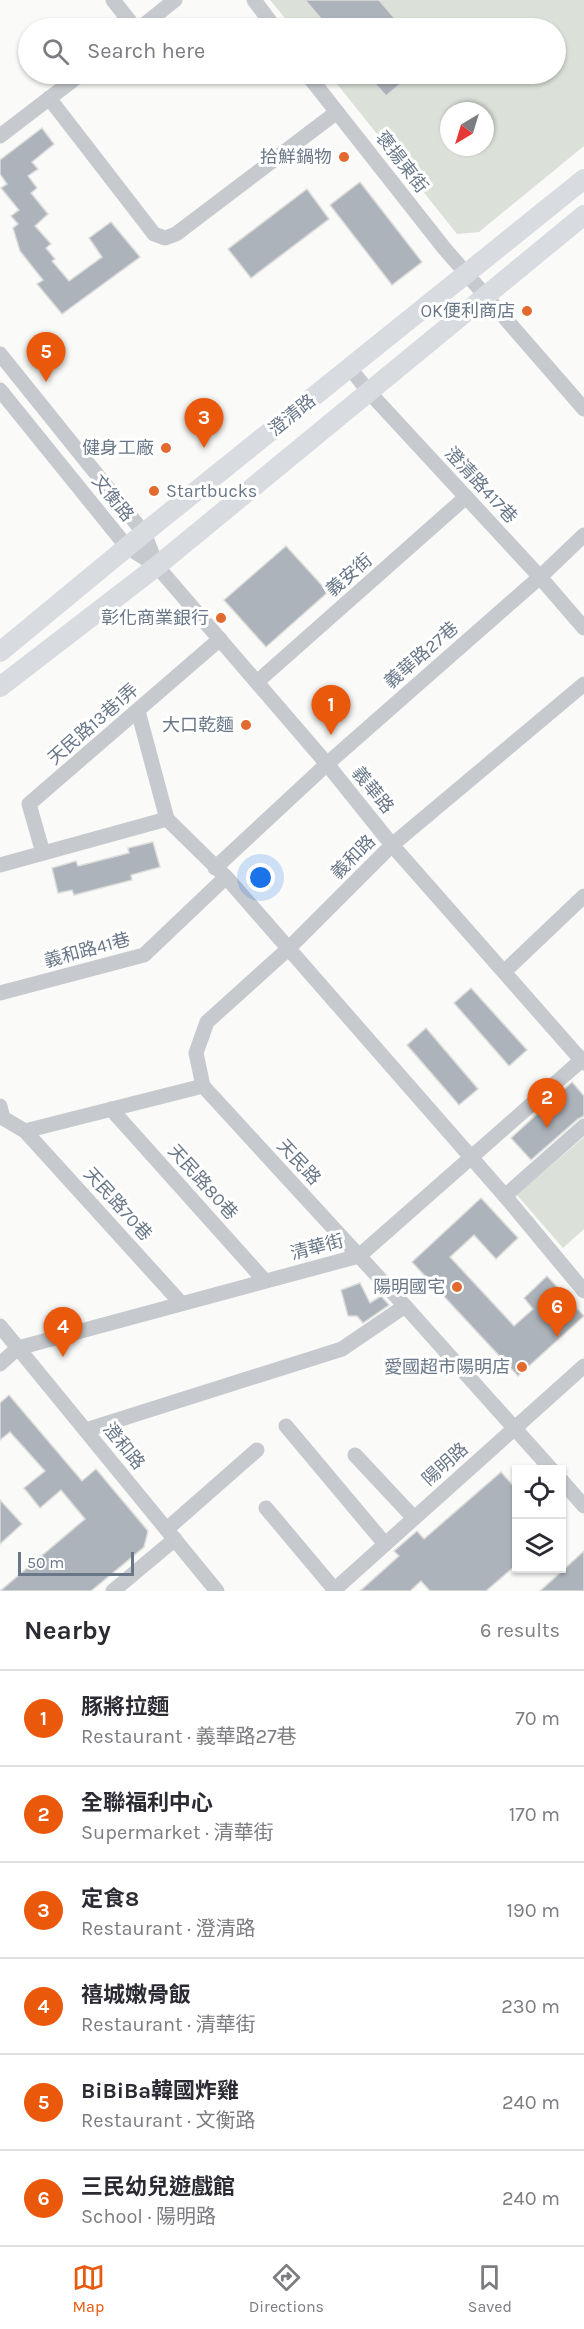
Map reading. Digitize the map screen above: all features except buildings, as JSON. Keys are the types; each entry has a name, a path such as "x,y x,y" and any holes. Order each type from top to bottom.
{"main road":[{"name":"澄清路","path":"1,650 584,179"},
{"name":"澄清路","path":"0,687 157,566 584,215"}],"street":[{"path":"113,0 127,18"},
{"path":"152,18 175,0"},
{"path":"254,0 268,18"},
{"path":"0,136 68,84"},
{"name":"褒揚東街","path":"315,84 485,296 584,409"},
{"path":"49,98 154,234 165,238 176,234 337,112"},
{"name":"文衡路","path":"0,354 144,533"},
{"name":"澄清路417巷","path":"350,368 368,391 540,577 584,628"},
{"name":"文衡路","path":"0,390 127,547 157,566"},
{"name":"義安街","path":"257,682 466,497"},
{"name":"義華路","path":"144,533 157,566 327,764 392,845 583,1060"},
{"name":"義華路27巷","path":"221,873 327,764 540,577 584,535"},
{"name":"天民路13巷1弄","path":"43,853 29,804 220,639"},
{"name":"義和路","path":"203,1086 196,1053 207,1022 288,949 392,845 584,684"},
{"path":"138,711 167,819 221,873 505,1196 584,1291"},
{"path":"0,865 167,819"},
{"name":"義和路41巷","path":"0,993 144,955 221,873"},
{"path":"505,970 584,896"},
{"name":"清華街","path":"0,1364 18,1348 360,1256 583,1060"},
{"path":"0,1106 3,1118 25,1131 203,1086"},
{"name":"天民路","path":"203,1086 548,1465"},
{"name":"天民路80巷","path":"111,1109 265,1281"},
{"path":"505,1196 584,1126"},
{"name":"天民路70巷","path":"25,1131 181,1303"},
{"path":"86,1430 342,1349 405,1306"},
{"name":"澄和路","path":"0,1326 218,1591"},
{"name":"陽明路","path":"334,1590 584,1366"},
{"path":"286,1425 385,1544"},
{"path":"113,1591 257,1450"},
{"path":"355,1455 414,1518"},
{"path":"566,1486 584,1506"},
{"path":"266,1508 334,1590"}],"shaded area":[{"path":"270,0 584,0 584,146 479,232 457,234 337,84 566,84 566,18 285,18"},
{"path":"584,1137 584,1229 563,1248 517,1195"}],"place":[{"name":"拾鮮鍋物","path":"344,157"},
{"name":"OK便利商店","path":"527,311"},
{"name":"BiBiBa韓國炸雞","path":"46,382"},
{"name":"健身工廠","path":"166,448"},
{"name":"定食8","path":"204,448"},
{"name":"Startbucks","path":"154,491"},
{"name":"彰化商業銀行","path":"221,618"},
{"name":"大口乾麵","path":"246,725"},
{"name":"豚將拉麵","path":"331,735"},
{"name":"全聯福利中心","path":"547,1128"},
{"name":"陽明國宅","path":"457,1287"},
{"name":"三民幼兒遊戲館","path":"557,1337"},
{"name":"禧城嫩骨飯","path":"63,1357"},
{"name":"愛國超市陽明店","path":"522,1367"}]}
